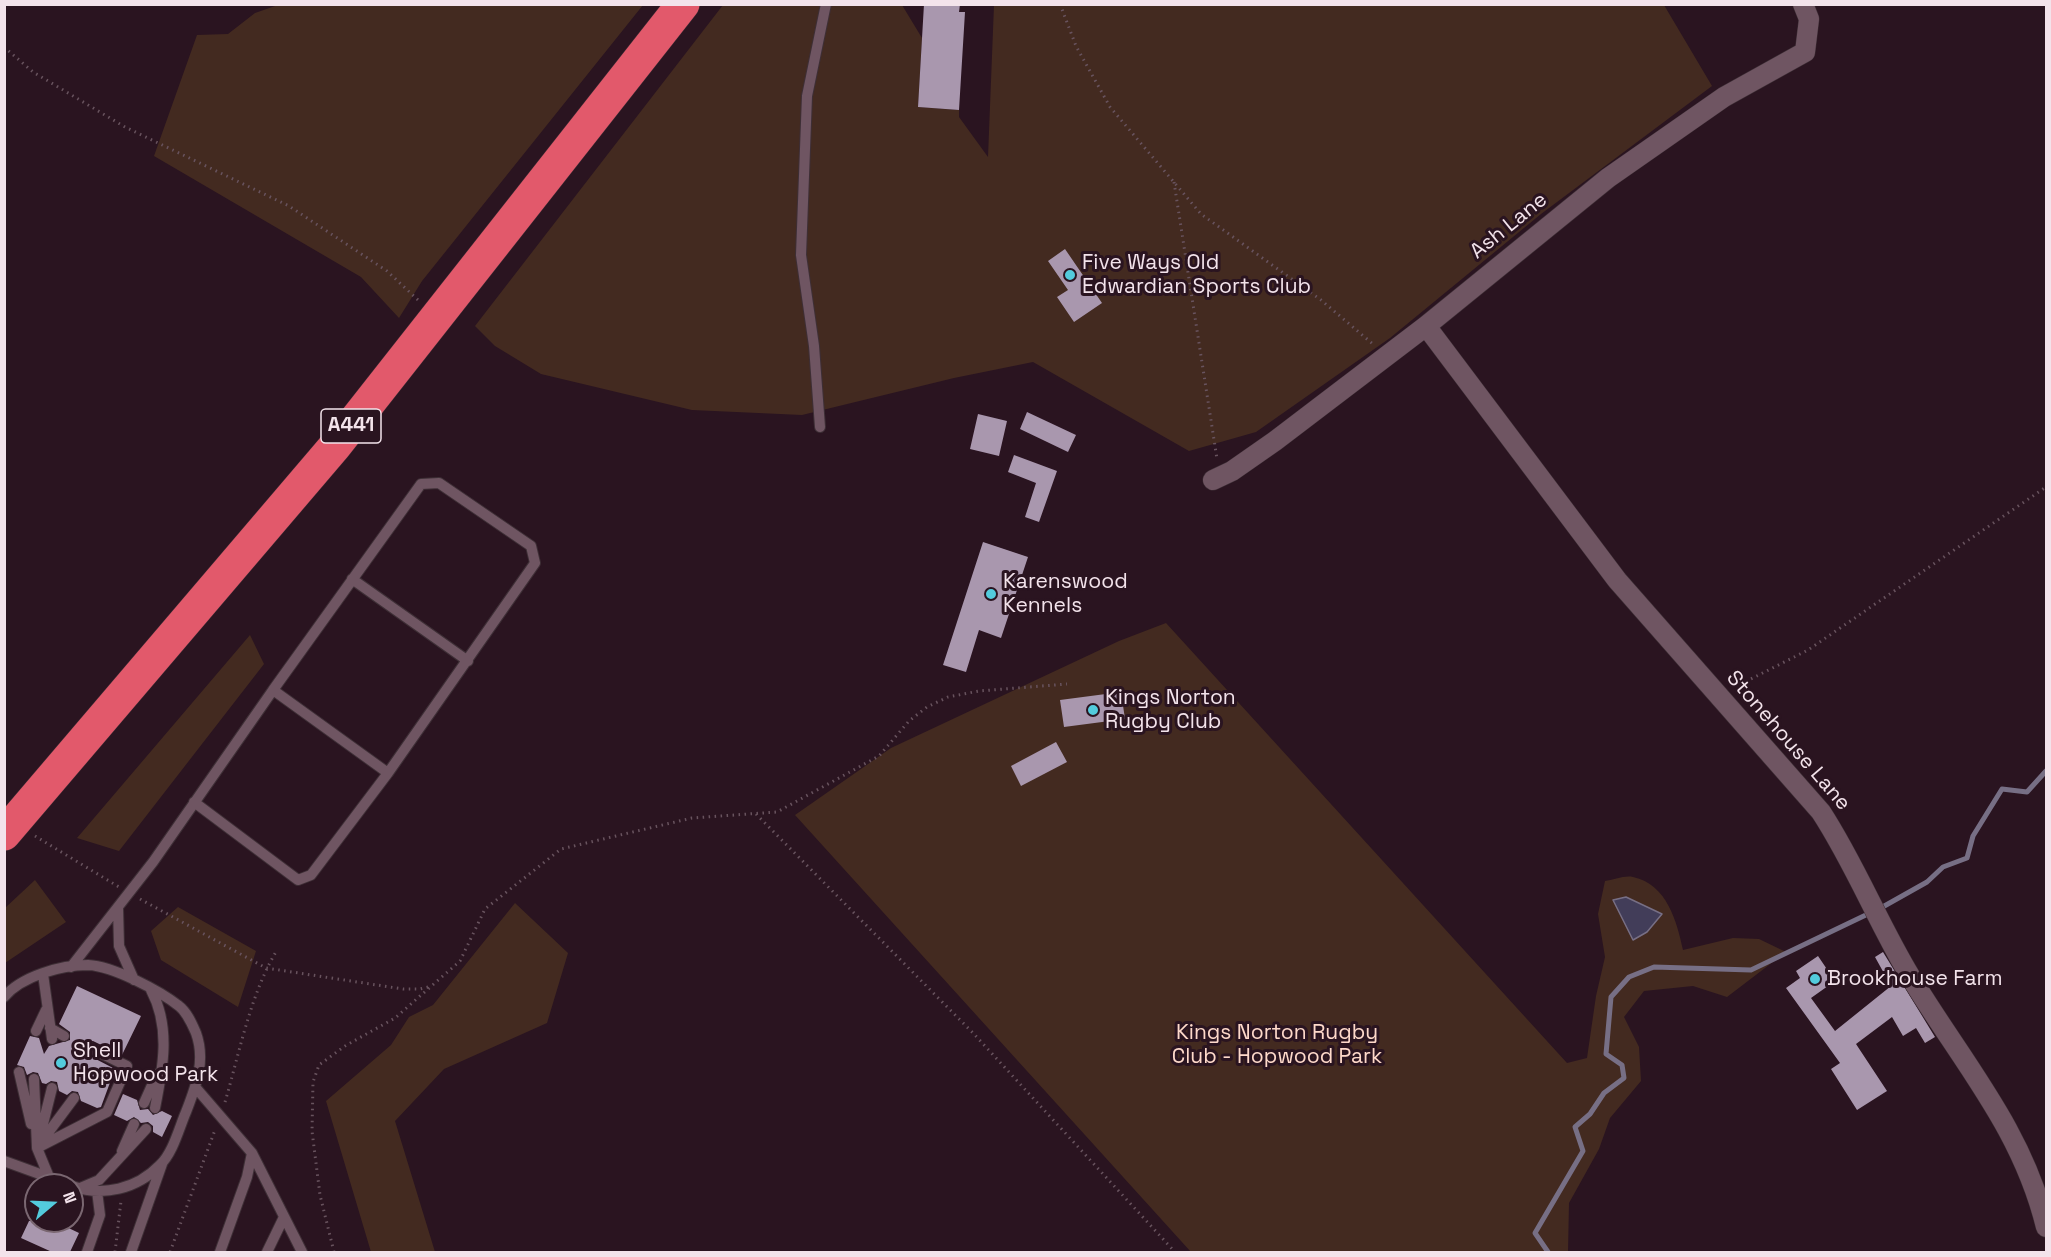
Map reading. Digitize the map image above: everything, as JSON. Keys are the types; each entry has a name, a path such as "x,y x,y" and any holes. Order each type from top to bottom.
{"highway":[{"name":"A441","path":"4,834 336,446 435,316 587,129 683,4"}],"street":[{"name":"Ash Lane","path":"1213,480 1232,471 1275,441 1426,326 1608,178 1724,97 1805,52 1809,19 1803,4"},
{"name":"Stonehouse Lane","path":"1426,326 1617,580 1802,788 1842,844 1909,975 1979,1078 2004,1122 2038,1194 2046,1227"}],"lane":[{"path":"820,427 814,346 801,255 807,96 826,4"},
{"path":"71,967 129,893 421,484 439,483 531,546 535,563 388,773 311,875 298,880 194,802"},
{"path":"352,579 468,661"},
{"path":"273,690 388,773"},
{"path":"118,907 119,946 134,980"},
{"path":"4,997 29,979 71,967 89,965 108,969 134,980 180,1007 196,1034 201,1059 196,1088 162,1164 131,1252"},
{"path":"43,974 51,1033 64,1036"},
{"path":"149,1106 165,1058 161,1008 151,989"},
{"path":"36,1031 47,1008"},
{"path":"37,1148 107,1112 127,1066 93,1052"},
{"path":"19,1072 37,1148 47,1173"},
{"path":"34,1079 37,1148"},
{"path":"37,1148 52,1088"},
{"path":"196,1088 252,1153 302,1252"},
{"path":"37,1148 74,1098"},
{"path":"116,1165 134,1124"},
{"path":"84,1184 99,1180 116,1165 146,1129"},
{"path":"220,1252 247,1177 252,1153"},
{"path":"4,1161 38,1173"},
{"path":"84,1188 97,1191 120,1190 162,1164"},
{"path":"87,1252 100,1215 97,1191"},
{"path":"267,1252 285,1217"}],"path":[{"path":"1060,4 1077,46 1110,106 1201,214 1321,300 1385,357"},
{"path":"4,47 33,72 125,127 289,206 387,271 435,316"},
{"path":"1173,180 1217,451 1213,480"},
{"path":"1721,699 1734,687 1808,650 2046,487"},
{"path":"334,1252 320,1196 312,1131 313,1082 319,1065 345,1046 395,1018 434,986 460,961 485,909 561,849 692,818 777,812 805,799 879,756 909,721 927,707 948,697 979,691 1067,684"},
{"path":"756,814 973,1033 1175,1252"},
{"path":"37,837 129,893 266,968 403,989 434,986"},
{"path":"266,968 277,950"},
{"path":"115,1252 122,1208 120,1190"}],"green space":[{"path":"278,5 643,5 422,281 399,318 361,277 154,156 197,35 228,34 255,13"},
{"path":"723,5 902,5 922,38 918,107 959,110 959,117 988,157 994,5 1664,5 1712,86 1541,214 1390,338 1256,432 1189,451 1033,362 954,378 802,415 692,410 541,374 495,346 475,326"},
{"name":"Kings Norton Rugby Club - Hopwood Park","path":"1166,623 1567,1063 1587,1058 1596,996 1605,957 1598,914 1605,881 1633,877 1654,887 1674,916 1683,950 1733,938 1759,939 1786,952 1727,997 1693,986 1644,991 1624,1017 1639,1047 1641,1081 1610,1118 1599,1149 1569,1203 1568,1252 1191,1252 795,815 891,748 1119,641"},
{"path":"250,635 264,664 119,851 77,838"},
{"path":"35,880 66,922 5,963 5,908"},
{"path":"515,903 568,953 547,1023 444,1069 395,1121 435,1252 371,1252 326,1101 391,1045 409,1017 433,1005"},
{"path":"178,907 256,951 238,1007 161,960 151,931"}],"shaded area":[{"path":"1626,897 1662,914 1647,932 1633,940 1613,900"}],"building":[{"path":"924,4 960,4 959,12 965,12 959,110 918,107"},
{"name":"Five Ways Old Edwardian Sports Club","path":"1065,249 1102,303 1074,322 1057,297 1068,290 1048,261"},
{"path":"1027,412 1076,435 1068,452 1020,429"},
{"path":"978,414 1007,421 999,456 970,449"},
{"path":"1014,455 1057,471 1039,522 1025,517 1036,483 1008,472"},
{"name":"Karenswood Kennels","path":"983,542 1028,557 1001,638 979,630 966,672 943,665"},
{"name":"Kings Norton Rugby Club","path":"1121,692 1125,719 1064,727 1060,700"},
{"path":"1056,742 1067,762 1021,786 1011,766"},
{"path":"1883,952 1935,1037 1925,1043 1916,1028 1903,1036 1892,1017 1856,1044 1887,1091 1857,1110 1831,1069 1840,1063 1786,988 1800,978 1796,971 1818,956 1835,981 1811,998 1835,1031 1891,986 1875,957"},
{"path":"77,986 141,1016 122,1055 93,1041 83,1045 86,1054 115,1069 101,1107 97,1108 81,1101 78,1092 72,1091 67,1095 59,1091 57,1082 42,1083 38,1073 33,1072 27,1075 24,1067 17,1065 30,1036 39,1038 44,1054 49,1046 70,1040 70,1032 59,1024"},
{"path":"123,1094 137,1100 140,1110 148,1109 153,1115 162,1111 172,1116 162,1137 153,1132 153,1126 148,1122 141,1123 134,1117 127,1121 114,1115"},
{"path":"24,1232 79,1233 70,1252 52,1252 21,1238"}],"waterway":[{"path":"1879,909 1927,882 1943,867 1967,858 1973,836 2002,789 2027,792 2046,771"},
{"path":"1548,1252 1535,1233 1583,1151 1575,1127 1590,1114 1604,1093 1624,1078 1622,1065 1606,1054 1611,997 1629,977 1654,967 1751,970 1870,913"}],"place":[{"name":"Five Ways Old Edwardian Sports Club","path":"1070,275"},
{"name":"Karenswood Kennels","path":"991,594"},
{"name":"Kings Norton Rugby Club","path":"1093,710"},
{"name":"Brookhouse Farm","path":"1815,979"},
{"name":"Shell Hopwood Park","path":"61,1063"}]}
